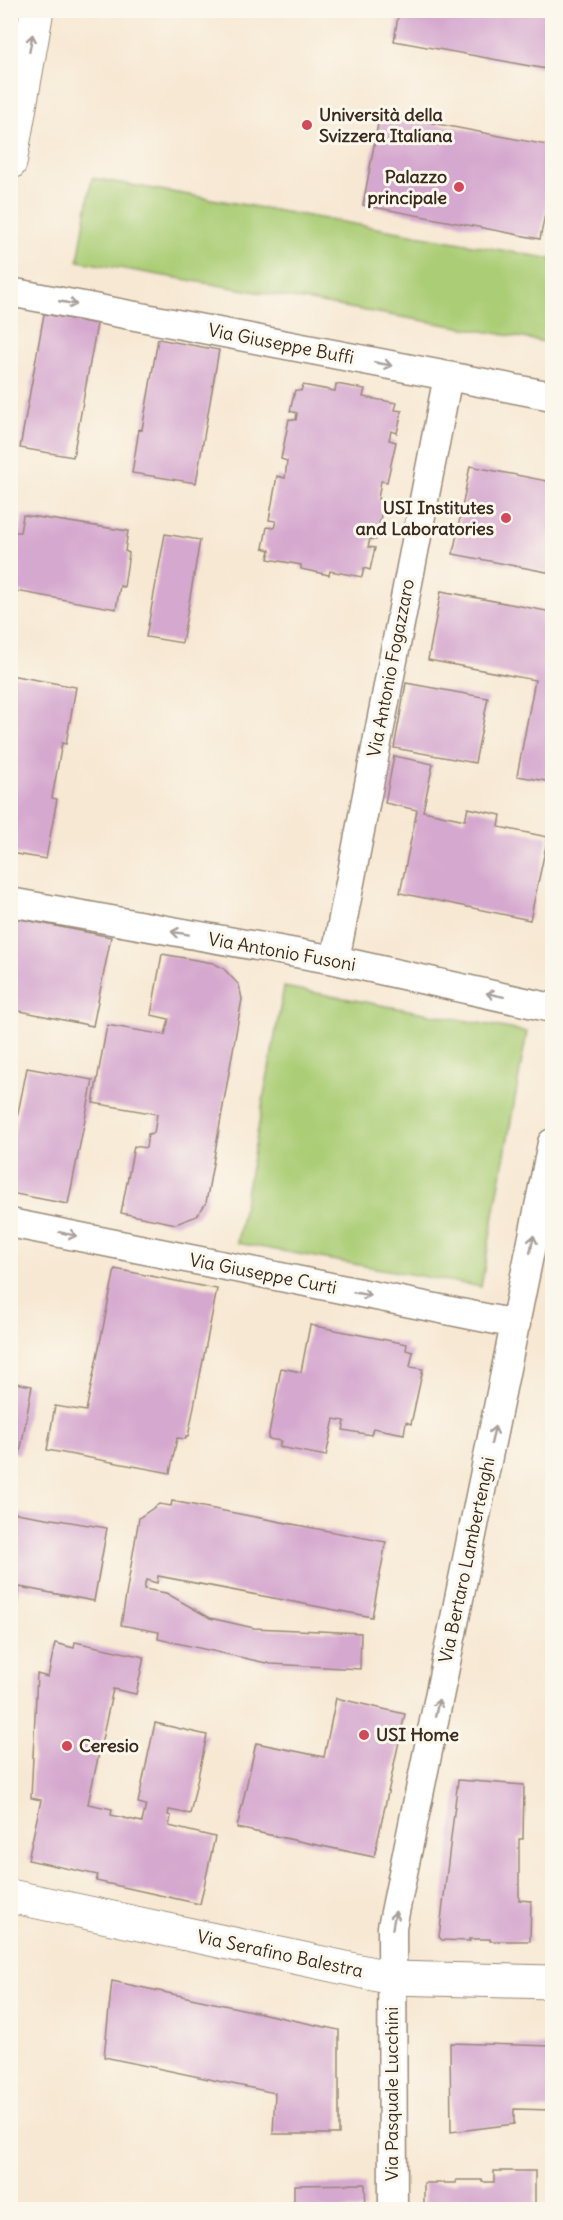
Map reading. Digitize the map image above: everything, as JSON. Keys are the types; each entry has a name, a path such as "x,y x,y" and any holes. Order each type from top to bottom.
{"main road":[{"path":"10,163 37,10"},
{"name":"Via Serafino Balestra","path":"10,1896 392,1978 552,1982"}],"street":[{"name":"Via Giuseppe Buffi","path":"10,292 552,396"},
{"name":"Via Antonio Fogazzaro","path":"335,960 448,376"},
{"name":"Via Antonio Fusoni","path":"10,902 335,960 552,1008"},
{"name":"Via Bertaro Lambertenghi","path":"392,1978 392,1927 552,1143"},
{"name":"Via Giuseppe Curti","path":"10,1222 516,1324"},
{"name":"Via Pasquale Lucchini","path":"392,1978 393,2210"}],"green space":[{"path":"92,178 552,259 552,343 78,261"},
{"path":"284,987 527,1032 481,1287 237,1243"}],"building":[{"path":"399,10 552,10 552,70 394,41"},
{"name":"Palazzo principale","path":"380,113 552,146 552,201 548,200 540,239 363,205"},
{"path":"44,314 97,324 73,457 20,448"},
{"path":"158,339 219,350 196,483 132,473"},
{"path":"336,384 365,389 363,397 397,403 395,410 402,411 397,433 391,431 389,440 396,442 387,482 381,481 378,499 384,500 376,540 370,539 368,547 375,548 370,570 364,568 362,577 330,571 329,575 301,569 301,565 268,559 270,550 263,548 267,527 274,528 276,521 269,520 277,476 285,478 287,461 281,459 289,419 296,420 297,413 290,411 295,390 301,391 303,385 335,391"},
{"name":"USI Institutes and Laboratories","path":"470,466 552,482 552,573 453,554"},
{"path":"23,515 128,531 125,551 129,553 124,587 120,586 116,609 10,590 14,567 10,567 10,555 14,532 20,532"},
{"path":"165,534 200,540 182,643 146,637"},
{"path":"441,591 552,612 552,782 517,776 535,680 428,660"},
{"path":"10,675 76,687 66,744 62,743 52,798 57,799 46,859 10,853"},
{"path":"406,683 488,698 475,763 394,748"},
{"path":"394,756 433,764 423,811 465,820 468,808 501,815 499,827 548,837 530,920 400,893 417,810 385,803"},
{"path":"10,917 111,937 93,1026 10,1009"},
{"path":"162,954 213,963 223,968 239,985 242,999 206,1203 197,1216 176,1224 121,1213 134,1146 146,1148 148,1134 154,1133 157,1114 93,1103 107,1025 165,1035 169,1019 151,1015"},
{"path":"27,1068 93,1080 68,1204 10,1193 10,1153"},
{"path":"115,1269 217,1289 188,1437 186,1436 186,1439 177,1438 170,1473 47,1450 55,1406 86,1411"},
{"path":"310,1325 407,1344 406,1350 413,1352 410,1367 423,1369 411,1424 406,1422 404,1434 373,1428 371,1435 343,1430 345,1421 334,1419 326,1456 279,1447 281,1441 268,1439 281,1368 301,1372"},
{"path":"10,1382 32,1386 20,1454 10,1452"},
{"path":"172,1501 386,1542 372,1617 158,1576 157,1583 146,1580 144,1589 166,1593 210,1618 254,1628 361,1633 360,1669 271,1664 158,1639 159,1632 121,1625 139,1518 159,1504 171,1506"},
{"path":"10,1512 107,1528 94,1601 19,1587 14,1616 10,1615"},
{"path":"75,1642 144,1657 136,1694 113,1689 88,1804 112,1809 111,1815 142,1822 146,1805 138,1803 155,1723 207,1735 190,1814 169,1810 168,1815 171,1816 169,1826 215,1837 200,1904 96,1881 98,1875 28,1860 41,1800 31,1798 37,1674 48,1677 55,1643 74,1648"},
{"path":"336,1698 405,1714 374,1857 237,1828 256,1743 324,1757"},
{"path":"458,1780 524,1785 523,1839 519,1839 519,1900 531,1901 530,1941 442,1940 439,1937"},
{"path":"112,1981 339,2030 339,2134 273,2134 275,2093 104,2057"},
{"path":"450,2043 552,2046 552,2110 514,2109 514,2124 451,2132"},
{"path":"494,2171 535,2171 535,2210 424,2210 424,2183 456,2183 456,2180 494,2182"},
{"path":"365,2184 366,2210 294,2210 294,2185"},
{"path":"173,2205 173,2210 154,2210 154,2208"}],"place":[{"name":"Università della Svizzera Italiana","path":"307,125"},
{"name":"Palazzo principale","path":"459,187"},
{"name":"USI Institutes and Laboratories","path":"506,518"},
{"name":"USI Home","path":"364,1735"},
{"name":"Ceresio","path":"67,1746"}]}
